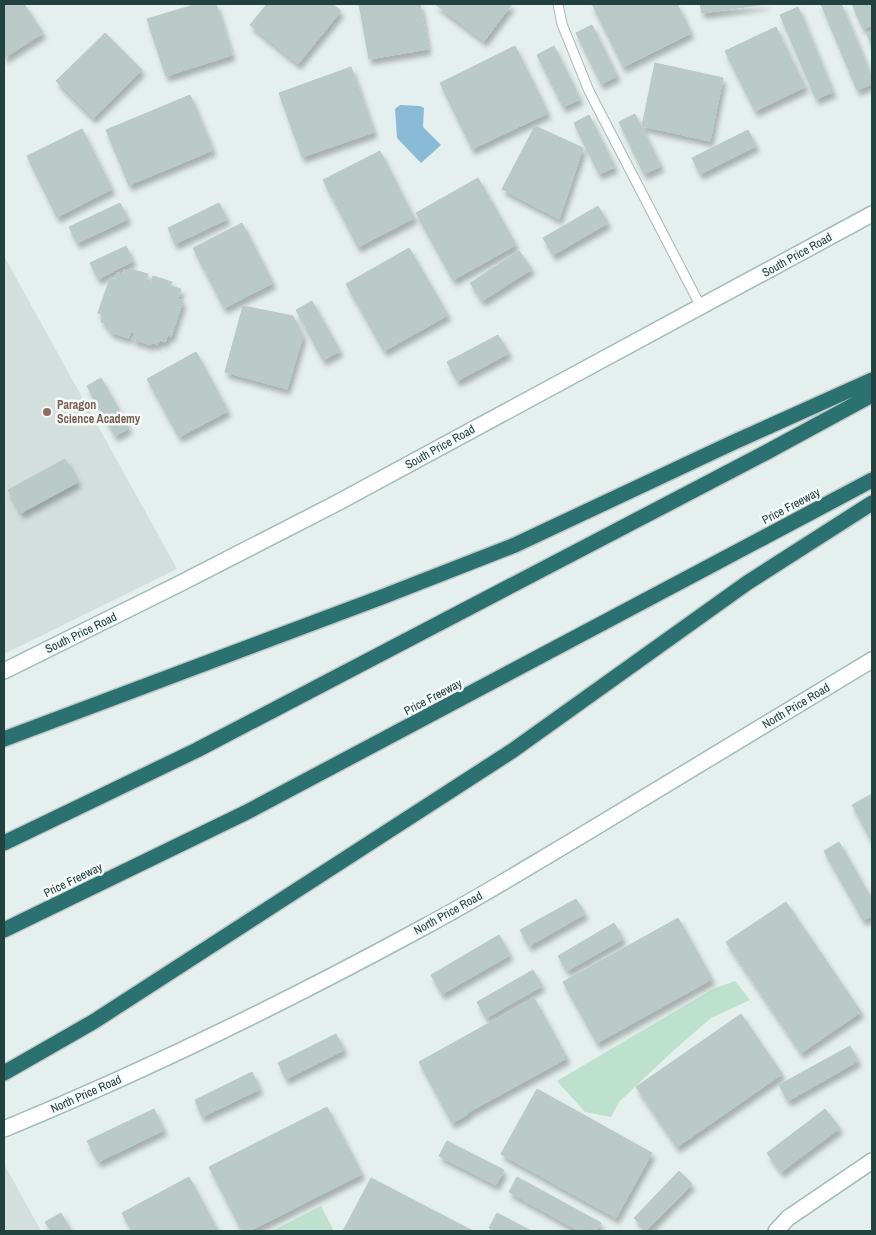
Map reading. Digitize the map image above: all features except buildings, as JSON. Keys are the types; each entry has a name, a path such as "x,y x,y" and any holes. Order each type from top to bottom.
{"highway":[{"path":"4,739 515,545 714,451 872,380"},
{"path":"4,843 197,750 756,458 872,395"},
{"name":"Price Freeway","path":"4,930 247,812 872,480"},
{"path":"4,1073 93,1022 512,751 748,583 872,503"}],"main road":[{"name":"South Price Road","path":"4,671 337,503 872,214"},
{"name":"North Price Road","path":"4,1129 147,1066 305,989 424,928 872,660"},
{"path":"776,1231 788,1218 872,1161"}],"lane":[{"path":"558,4 562,24 589,91 652,216 701,307"}],"shaded area":[{"name":"Paragon Science Academy","path":"4,256 177,569 4,654"},
{"path":"4,1164 41,1231 4,1231"}],"green space":[{"path":"735,981 750,1000 711,1018 619,1102 611,1117 585,1112 557,1081 713,989"},
{"path":"321,1206 334,1231 272,1231"}],"water":[{"path":"400,105 424,108 423,127 441,145 421,163 397,138 395,109"}],"place":[{"name":"Paragon Science Academy","path":"47,412"}]}
